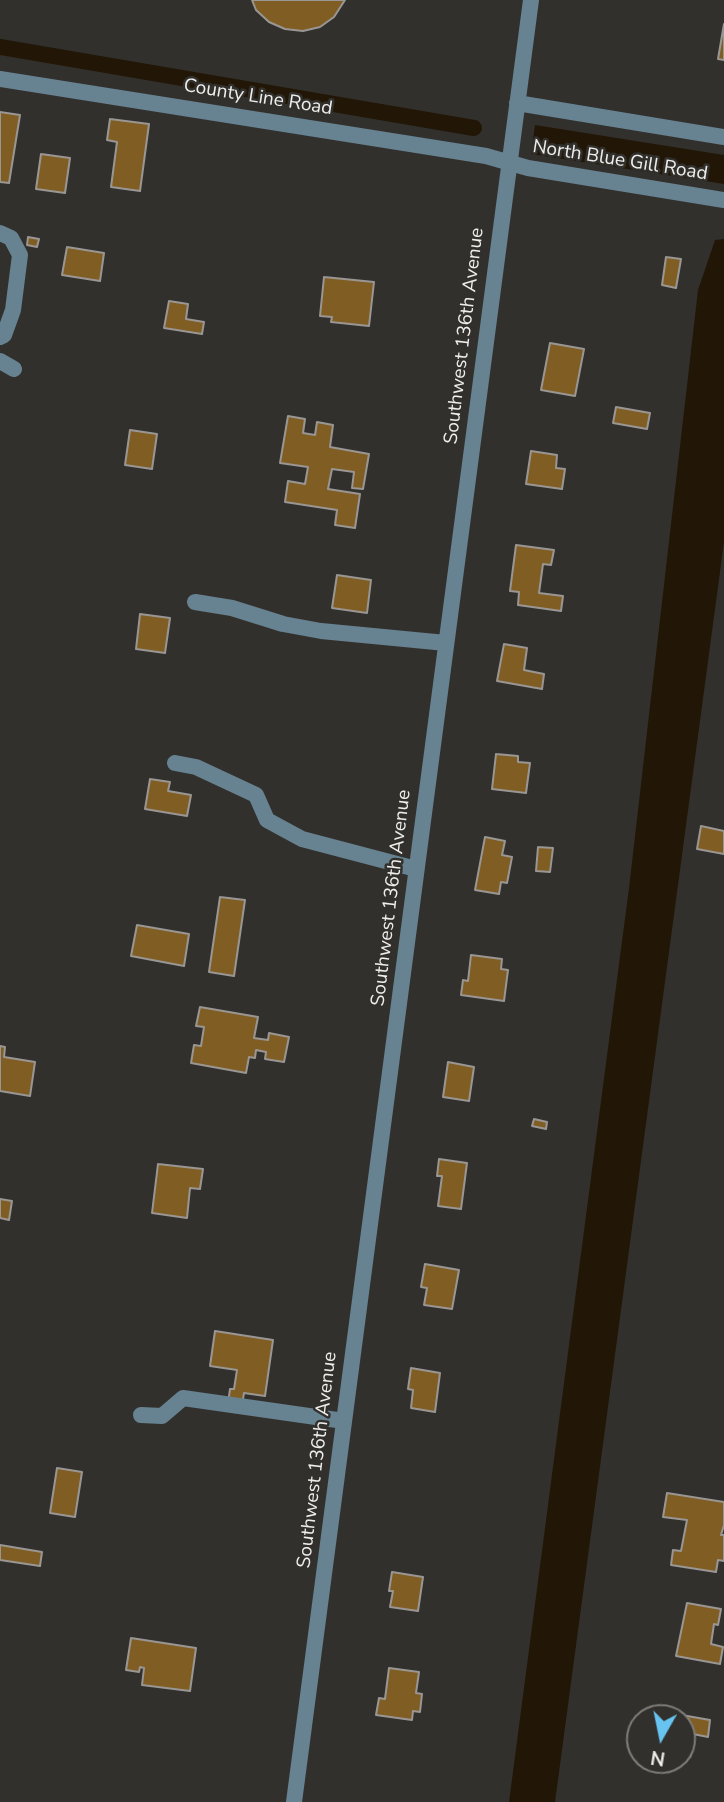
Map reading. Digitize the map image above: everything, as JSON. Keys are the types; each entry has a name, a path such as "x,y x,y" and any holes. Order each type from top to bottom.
{"street":[{"name":"Southwest 136th Avenue","path":"294,1802 531,0"},
{"name":"County Line Road","path":"0,79 472,153 509,163"},
{"path":"517,103 724,137"},
{"name":"North Blue Gill Road","path":"509,163 724,200"},
{"path":"0,233 11,238 20,255 13,310 4,335 0,337"},
{"path":"195,603 232,608 283,624 321,631 446,643"},
{"path":"175,763 196,767 256,795 267,820 302,839 416,869"},
{"path":"141,1415 162,1416 183,1398 344,1421"}],"shaded area":[{"path":"535,125 724,155 724,184 531,154"},
{"path":"724,239 724,542 555,1802 509,1802 629,888 698,290 715,240"}],"building":[{"path":"252,0 345,0 334,17 320,27 303,31 285,29 269,22 256,10"},
{"path":"724,24 724,60 718,59"},
{"path":"0,112 20,115 9,183 0,182"},
{"path":"110,119 149,124 140,191 111,187 117,142 107,140"},
{"path":"41,154 70,158 65,193 36,189"},
{"path":"28,237 39,239 37,247 27,245"},
{"path":"67,247 104,253 100,281 62,275"},
{"path":"666,257 681,259 676,288 662,285"},
{"path":"324,277 374,282 369,326 331,322 332,317 320,316"},
{"path":"169,301 188,304 186,319 204,322 202,334 164,328"},
{"path":"550,343 584,349 575,396 541,390"},
{"path":"616,407 650,413 647,429 613,423"},
{"path":"288,416 305,419 303,433 315,435 317,422 333,425 330,447 369,454 363,489 352,488 354,472 332,469 328,489 360,494 355,528 335,525 337,510 285,502 288,481 305,484 308,467 280,463"},
{"path":"130,430 157,434 152,469 125,465"},
{"path":"531,451 557,455 556,468 565,469 562,489 526,484"},
{"path":"516,545 554,550 551,565 543,564 539,593 563,596 561,611 518,605 519,592 510,591"},
{"path":"337,575 371,580 367,613 332,608"},
{"path":"140,614 170,618 165,653 136,649"},
{"path":"504,644 527,648 524,670 544,674 542,689 497,681"},
{"path":"496,754 518,756 518,762 530,763 526,793 492,789"},
{"path":"150,779 170,782 168,791 191,795 187,816 145,809"},
{"path":"701,826 724,831 724,854 697,849"},
{"path":"485,837 505,841 502,855 512,857 507,883 501,882 499,894 475,890"},
{"path":"538,847 553,848 550,872 536,871"},
{"path":"220,897 245,900 234,976 209,972"},
{"path":"137,925 189,934 184,966 131,956"},
{"path":"471,955 502,959 501,969 508,970 504,1001 461,995 463,980 468,981"},
{"path":"200,1007 258,1017 254,1038 268,1040 269,1033 289,1037 284,1062 265,1059 266,1052 256,1050 255,1058 249,1057 246,1073 191,1063 194,1045 201,1046 204,1027 196,1026"},
{"path":"0,1046 5,1047 4,1057 35,1062 30,1096 0,1091"},
{"path":"448,1062 474,1067 469,1101 443,1097"},
{"path":"534,1119 547,1122 546,1129 532,1126"},
{"path":"439,1159 467,1163 461,1209 438,1206 442,1176 437,1176"},
{"path":"158,1164 203,1169 200,1189 190,1188 187,1218 152,1213"},
{"path":"0,1199 12,1201 9,1220 0,1218"},
{"path":"425,1264 459,1270 452,1309 424,1305 427,1288 421,1287"},
{"path":"215,1331 273,1340 265,1396 244,1393 242,1405 228,1403 230,1389 234,1389 237,1370 210,1366"},
{"path":"411,1368 440,1373 435,1412 411,1408 413,1390 408,1389"},
{"path":"57,1468 82,1472 75,1517 50,1513"},
{"path":"667,1493 724,1502 721,1535 724,1535 724,1561 718,1560 716,1572 671,1565 673,1550 681,1551 687,1520 663,1517"},
{"path":"0,1545 42,1552 40,1566 0,1560"},
{"path":"392,1572 423,1577 418,1611 390,1607"},
{"path":"687,1603 721,1609 718,1625 714,1624 711,1644 723,1647 720,1664 676,1656"},
{"path":"131,1638 196,1648 190,1691 142,1685 144,1668 140,1667 139,1672 126,1670"},
{"path":"389,1668 419,1672 416,1693 422,1694 420,1712 413,1711 412,1720 376,1715 379,1698 385,1699"},
{"path":"696,1718 710,1720 708,1737 696,1735"}],"waterway":[{"path":"0,47 474,128"}]}
